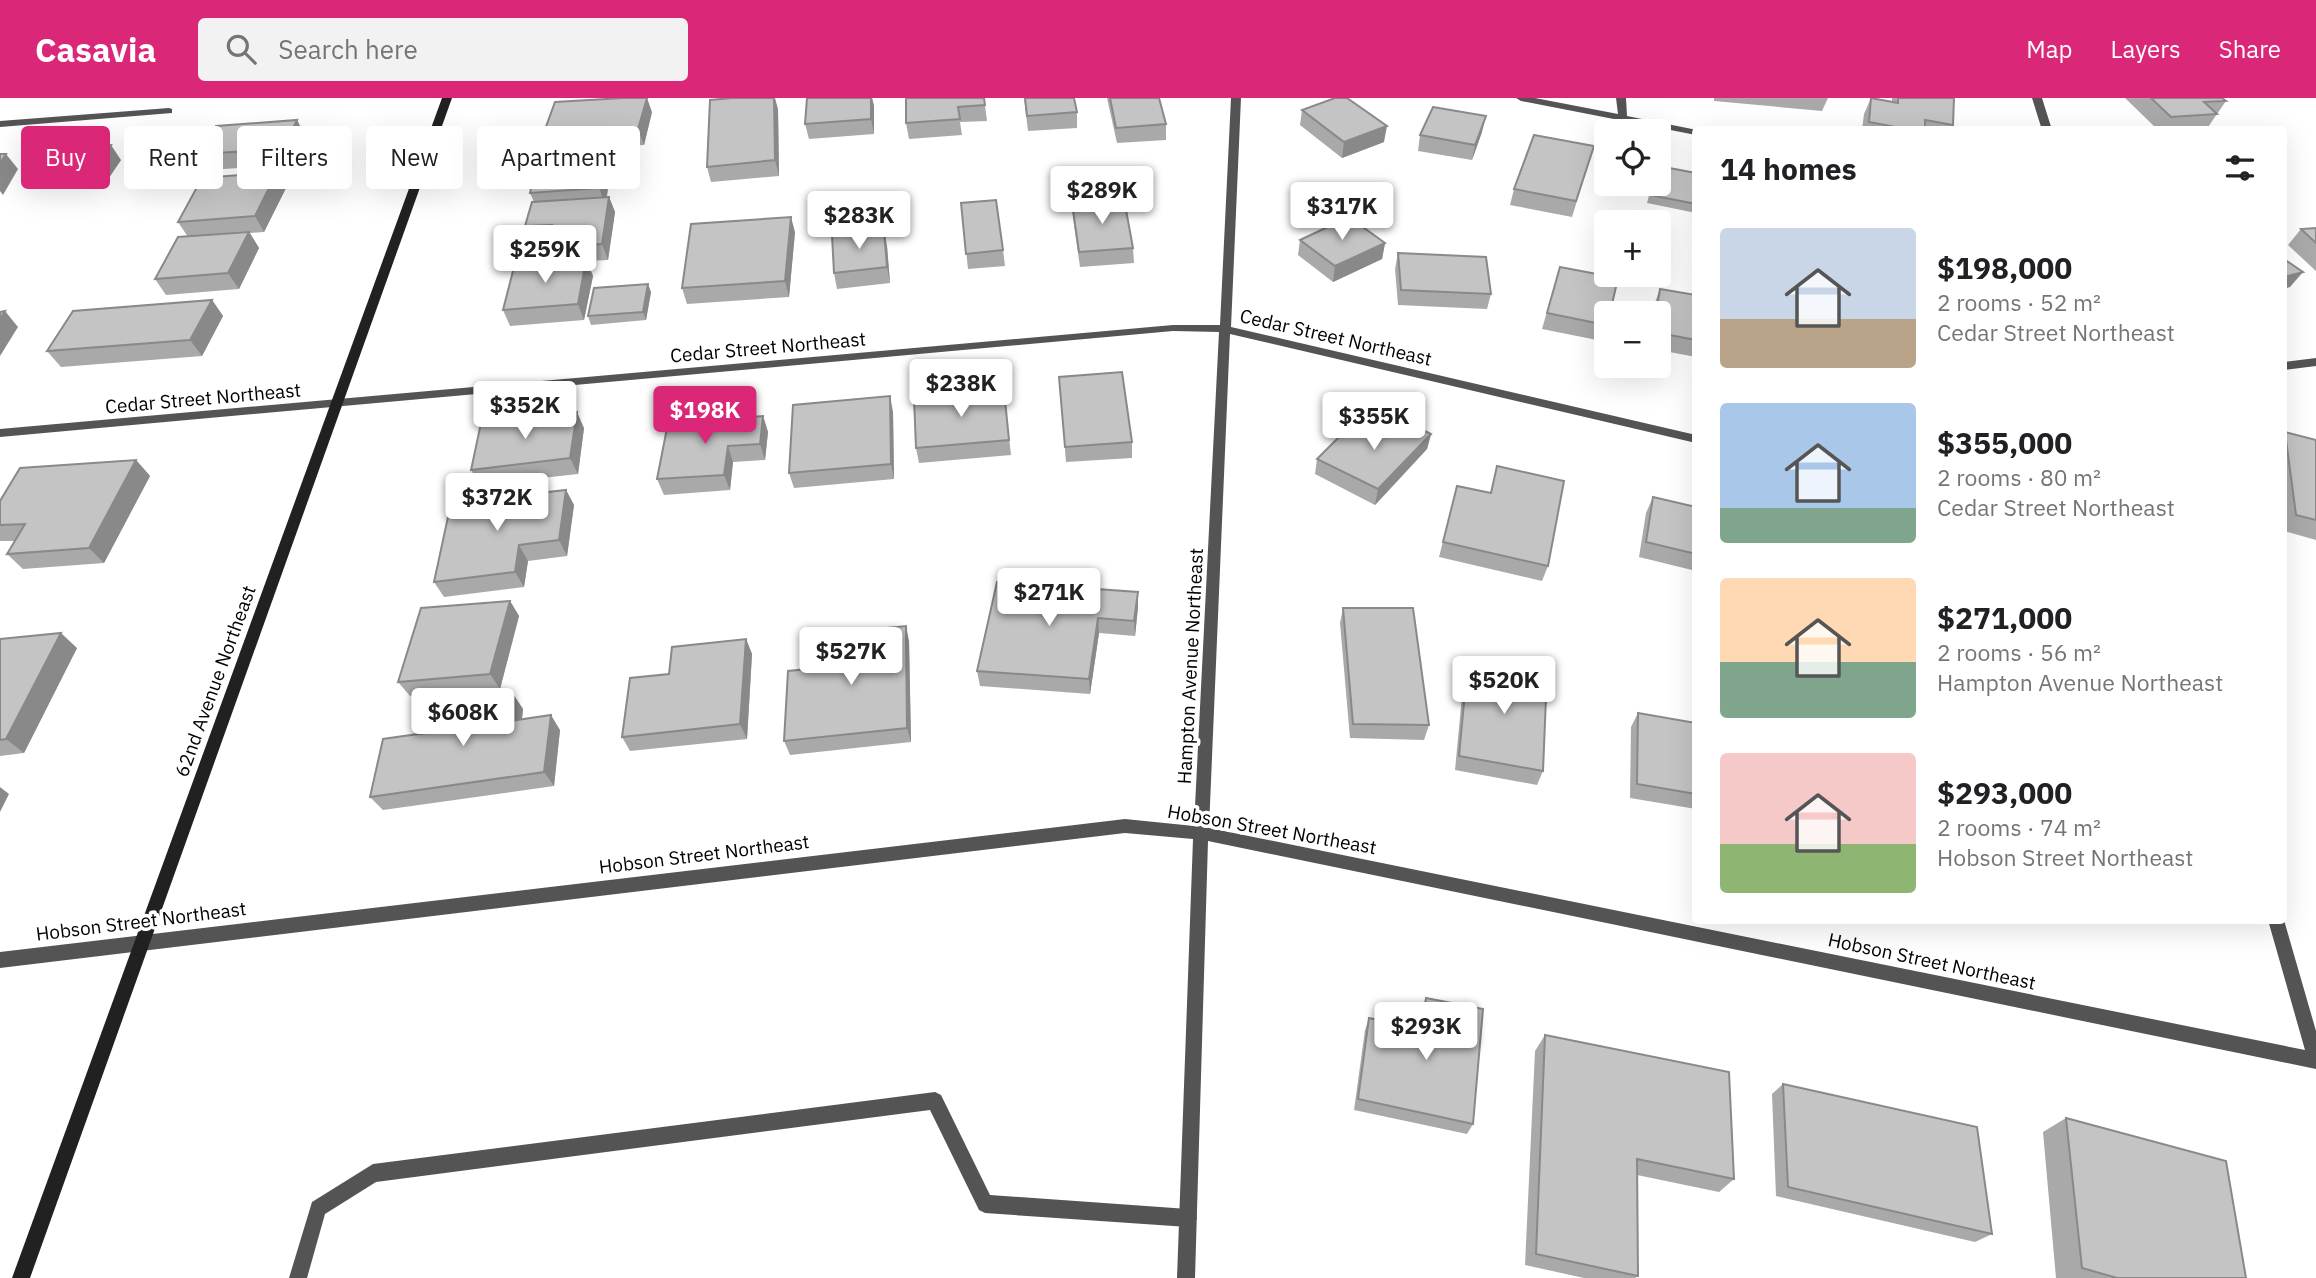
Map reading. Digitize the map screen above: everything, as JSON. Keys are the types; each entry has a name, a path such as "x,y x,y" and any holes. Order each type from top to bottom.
{"street":[{"name":"62nd Avenue Northeast","path":"21,1278 447,98"},
{"name":"Hampton Avenue Northeast","path":"1186,1278 1201,833 1236,98"},
{"path":"1521,98 1692,131"},
{"path":"1621,98 1623,118"},
{"path":"2037,98 2045,126"},
{"path":"0,124 169,111"},
{"name":"Cedar Street Northeast","path":"0,433 1173,328 1226,329 1692,438"},
{"path":"2287,366 2316,362"},
{"name":"Hobson Street Northeast","path":"0,960 1125,826 1201,833 2316,1061"},
{"path":"2277,924 2316,1061"},
{"path":"298,1278 318,1208 373,1173 935,1101 985,1204 1188,1217"}],"building":[{"path":"647,98 639,126 546,126 555,102"},
{"path":"774,98 775,160 707,167 710,100"},
{"path":"807,98 871,98 871,119 805,124"},
{"path":"906,98 984,98 985,105 958,107 960,119 906,123"},
{"path":"1025,98 1074,98 1077,112 1027,116"},
{"path":"1110,98 1159,98 1166,124 1116,128"},
{"path":"1335,98 1347,98 1387,126 1344,142 1302,110"},
{"path":"1871,98 1898,103 1898,98 1954,98 1953,125 1925,120 1925,126 1890,126 1869,122"},
{"path":"2151,98 2222,98 2226,101 2204,102 2217,114 2171,117"},
{"path":"1433,107 1486,116 1475,145 1420,135"},
{"path":"297,120 294,126 237,126 237,152 223,153 223,126 216,126"},
{"path":"1534,135 1594,146 1576,201 1514,189"},
{"path":"1671,168 1692,172 1692,203 1655,196 1671,196"},
{"path":"237,175 237,189 268,189 255,216 178,222 196,189 223,189 223,176"},
{"path":"531,189 585,189 530,193"},
{"path":"609,197 602,244 545,248 552,225 525,226 532,202"},
{"path":"1124,199 1133,248 1079,252 1072,203"},
{"path":"996,200 1003,250 966,254 961,203"},
{"path":"791,217 785,281 682,288 691,224"},
{"path":"1349,217 1385,243 1335,266 1300,240"},
{"path":"2316,228 2316,243 2301,229"},
{"path":"884,230 887,267 834,273 832,235"},
{"path":"249,232 228,273 155,279 178,237"},
{"path":"1398,253 1486,257 1491,294 1401,290"},
{"path":"586,260 578,304 503,310 514,267"},
{"path":"2287,261 2303,272 2287,276"},
{"path":"1560,267 1594,273 1594,287 1616,287 1613,301 1594,301 1594,323 1547,313"},
{"path":"648,284 643,312 588,316 594,288"},
{"path":"1660,289 1692,294 1692,339 1671,335 1671,301 1658,301"},
{"path":"212,300 190,340 47,351 73,311"},
{"path":"1122,372 1132,442 1065,447 1059,377"},
{"path":"1004,390 1009,440 916,448 914,398"},
{"path":"890,396 891,464 789,473 793,405"},
{"path":"577,412 570,458 471,470 481,423"},
{"path":"763,416 760,444 728,446 724,475 657,479 668,423"},
{"path":"1401,419 1431,434 1378,489 1317,459 1353,423 1384,437"},
{"path":"2287,433 2316,440 2316,520 2296,515"},
{"path":"136,460 89,548 7,554 25,524 0,525 0,501 20,468"},
{"path":"1497,466 1564,481 1548,566 1443,542 1457,486 1491,493"},
{"path":"566,490 559,540 519,545 515,572 434,582 451,503"},
{"path":"1653,497 1692,506 1692,553 1646,542"},
{"path":"997,582 1138,592 1134,621 1098,618 1089,679 977,671"},
{"path":"510,601 490,674 398,682 421,608"},
{"path":"1343,608 1413,608 1429,725 1353,724"},
{"path":"906,626 907,728 784,741 788,671 828,667 828,634"},
{"path":"61,633 6,739 0,740 0,639"},
{"path":"746,639 740,724 622,737 630,678 669,674 672,647"},
{"path":"1468,660 1547,673 1543,771 1459,756"},
{"path":"513,694 510,721 551,715 544,772 370,797 383,739 425,733 431,706"},
{"path":"1638,713 1692,722 1692,793 1637,784"},
{"path":"1426,998 1483,1009 1473,1124 1358,1099 1369,1018 1422,1029"},
{"path":"1545,1035 1729,1072 1734,1179 1637,1159 1638,1276 1536,1254"},
{"path":"1783,1084 1977,1127 1992,1234 1788,1187"},
{"path":"2066,1118 2226,1161 2246,1278 2117,1278 2082,1268"}]}
